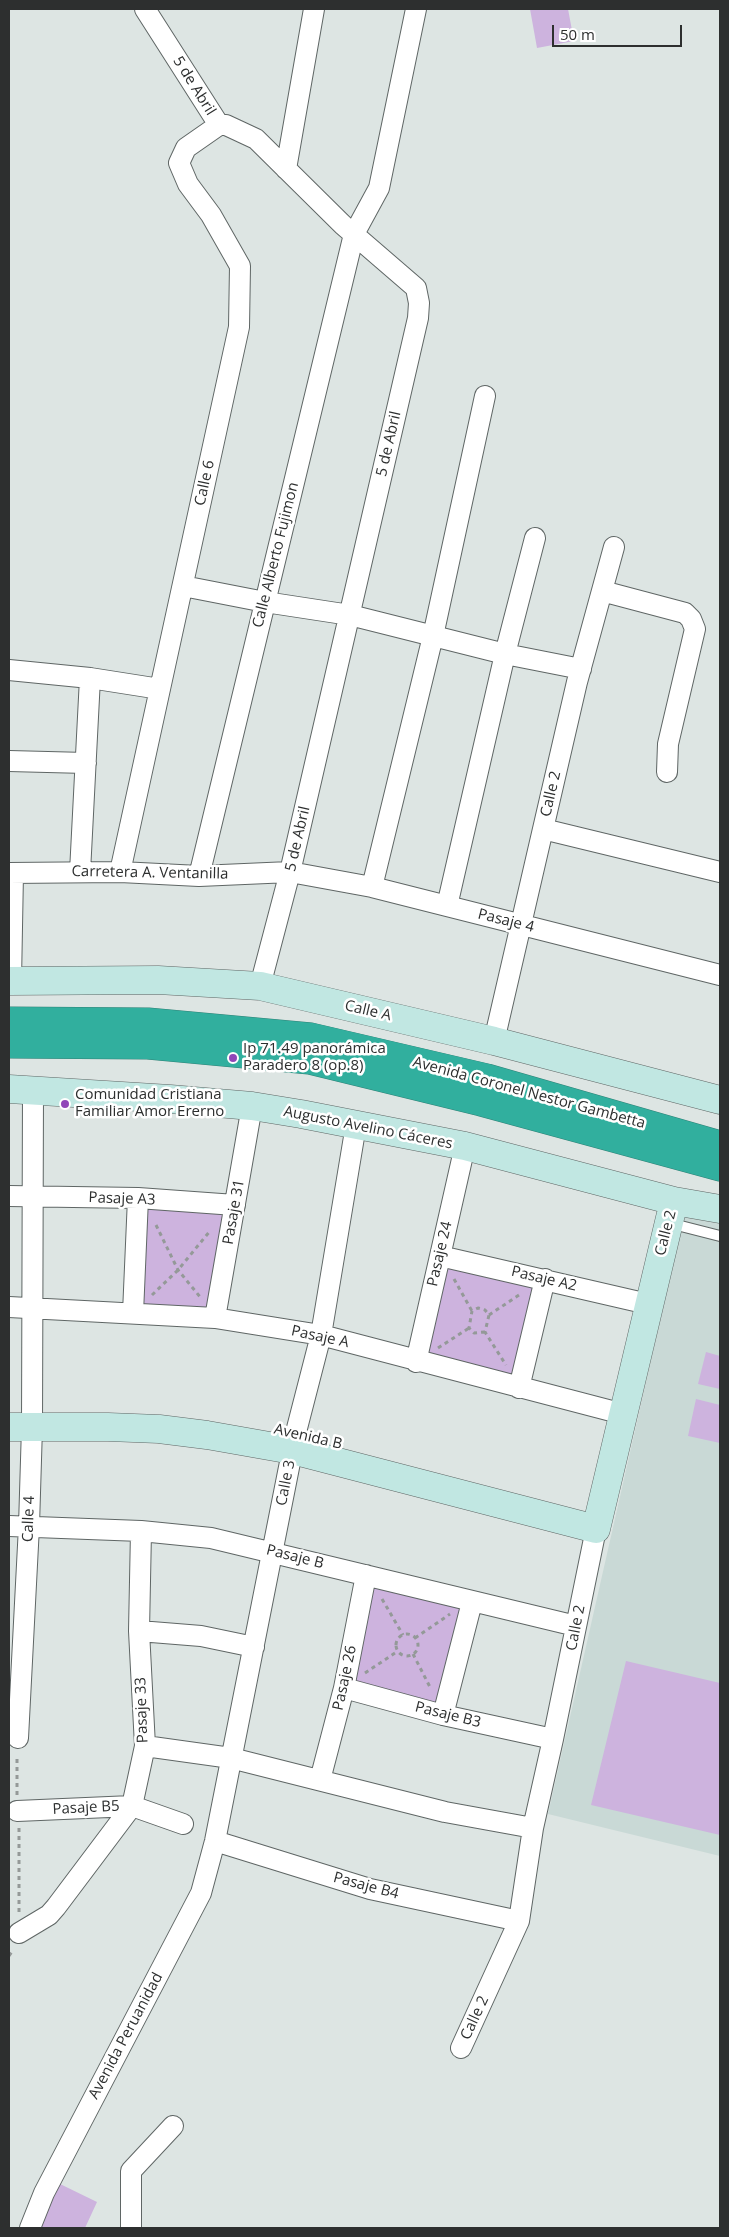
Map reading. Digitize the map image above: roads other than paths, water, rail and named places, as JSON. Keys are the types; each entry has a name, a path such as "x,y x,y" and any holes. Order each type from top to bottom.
{"highway":[{"name":"Avenida Coronel Nestor Gambetta","path":"9,1021 148,1022 311,1037 487,1078 720,1145"},
{"name":"Avenida Coronel Nestor Gambetta","path":"9,1044 148,1045 308,1060 481,1102 720,1168"}],"street":[{"name":"5 de Abril","path":"145,9 219,125 226,125 256,139 354,234 416,288 419,303 416,328 350,615 290,872 260,986"},
{"path":"286,169 314,9"},
{"name":"Calle Alberto Fujimon","path":"198,876 354,234 379,188 416,9"},
{"name":"Calle 6","path":"120,872 239,326 240,266 211,215 188,184 179,163 186,148 219,125"},
{"path":"372,887 433,636 485,396"},
{"path":"447,906 505,654 535,538"},
{"name":"Calle 2","path":"494,1041 581,669 614,548"},
{"path":"183,586 265,602 350,615 505,654 581,669"},
{"path":"602,591 684,613 691,619 695,629 668,744 667,772"},
{"path":"9,670 90,678 160,689"},
{"path":"80,872 90,678"},
{"path":"9,761 86,763"},
{"path":"543,829 720,872"},
{"name":"Carretera A. Ventanilla","path":"11,873 120,872 198,876 290,872"},
{"name":"Pasaje 4","path":"290,872 372,887 720,975"},
{"path":"10,981 11,873"},
{"name":"Calle A","path":"10,981 158,980 260,986 494,1041 720,1100"},
{"name":"Augusto Avelino Cáceres","path":"21,1089 252,1106 465,1146 671,1212 720,1209"},
{"name":"Calle 4","path":"18,1738 29,1526 20,1418 34,1307 32,1197 21,1089"},
{"name":"Pasaje 31","path":"209,1310 236,1205 252,1106"},
{"name":"Calle 3","path":"215,1841 294,1441 321,1335 356,1125"},
{"name":"Pasaje 24","path":"416,1362 445,1263 465,1146"},
{"name":"Pasaje A3","path":"9,1196 138,1198 236,1205"},
{"path":"133,1313 138,1198"},
{"name":"Calle 2","path":"461,2048 519,1921 533,1828 554,1739 598,1520 671,1212"},
{"name":"Pasaje A2","path":"445,1263 545,1279 648,1304"},
{"path":"519,1388 545,1279"},
{"name":"Pasaje A","path":"9,1307 133,1313 209,1310 321,1335 416,1362 623,1414"},
{"name":"Avenida B","path":"20,1418 170,1414 294,1441 598,1520"},
{"name":"Pasaje B","path":"9,1526 141,1531 211,1538 272,1551 366,1576 464,1606 576,1626"},
{"name":"Pasaje 33","path":"19,1934 49,1915 132,1806 145,1746 139,1631 141,1531"},
{"name":"Pasaje 26","path":"320,1780 344,1688 366,1576"},
{"path":"443,1715 464,1606"},
{"path":"139,1631 201,1636 254,1646"},
{"name":"Pasaje B3","path":"344,1688 443,1715 554,1739"},
{"path":"145,1746 231,1758 445,1812 533,1828"},
{"name":"Pasaje B5","path":"16,1811 132,1806 183,1824"},
{"name":"Pasaje B4","path":"215,1841 370,1889 519,1921"},
{"name":"Avenida Peruanidad","path":"30,2228 44,2193 202,1893 215,1841"},
{"path":"131,2228 129,2188 131,2171 173,2126"}],"lane":[{"path":"671,1212 720,1236"}],"place":[{"name":"Ip 71.49 panorámica Paradero 8 (op.8)","path":"233,1058"},
{"name":"Comunidad Cristiana Familiar Amor Ererno","path":"65,1104"}]}
